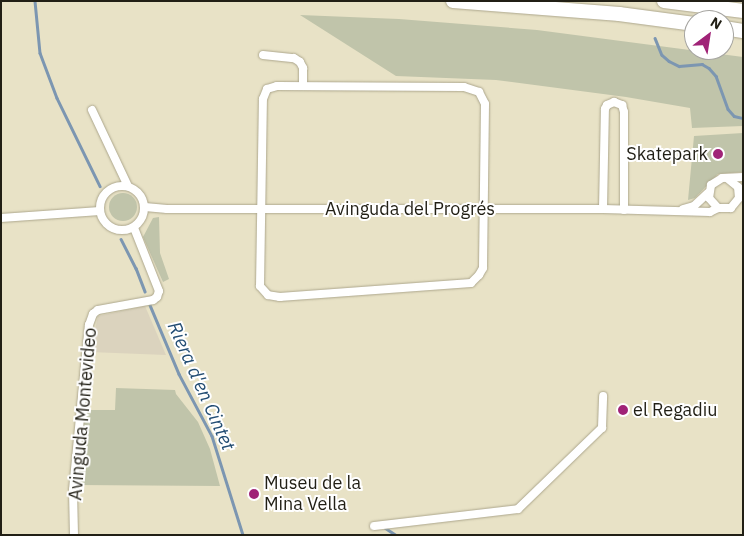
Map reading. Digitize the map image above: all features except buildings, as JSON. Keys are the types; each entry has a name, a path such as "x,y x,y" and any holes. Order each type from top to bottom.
{"highway":[{"path":"453,1 619,14 684,23"},
{"path":"664,1 743,11"}],"street":[{"path":"263,55 294,58 300,62 303,68 304,86"},
{"path":"277,86 304,86 464,87 478,92 484,104 483,268 479,276 471,282 280,297 268,295 260,286 263,98 267,89 277,86"},
{"path":"603,209 605,109 607,105 614,102 622,105 624,112 624,210"},
{"path":"92,110 128,186 141,196 145,207 142,220 134,228 123,231 114,229 102,219 100,211 101,201 108,191 116,186 128,186"},
{"path":"675,211 694,206 708,193 714,181 743,177"},
{"path":"708,193 711,203 718,208 731,208 741,196 738,188 728,179"},
{"name":"Avinguda del Progrés","path":"145,207 167,209 603,209 710,212 718,208"},
{"path":"1,218 100,211"},
{"name":"Avinguda Montevideo","path":"74,535 73,490 89,325 93,314 98,310 152,300 157,297 159,291 134,228"},
{"path":"374,526 518,508 602,428 603,396"}],"shaded area":[{"path":"145,306 166,355 90,352 98,316"}],"green space":[{"path":"300,15 399,19 537,30 684,49 684,60 734,60 734,56 743,57 743,126 692,128 690,108 626,97 496,80 396,76"},
{"name":"Skatepark","path":"743,133 743,172 718,174 695,198 688,200 694,136"},
{"path":"123,193 133,197 137,207 133,217 123,221 113,217 109,207 113,197"},
{"path":"159,217 160,253 169,279 163,282 143,237 153,218"},
{"path":"116,388 175,390 176,394 198,422 210,449 220,486 77,485 84,410 115,410"}],"waterway":[{"name":"Riera d'en Cintet","path":"35,1 40,53 57,98 100,186"},
{"path":"655,38 662,55 669,61 679,66 702,64 709,68 716,76 728,109 734,116 743,118"},
{"name":"Riera d'en Cintet","path":"121,239 145,291"},
{"name":"Riera d'en Cintet","path":"150,305 179,374 212,436 243,535"},
{"path":"384,527 396,535"}],"place":[{"name":"Skatepark","path":"718,154"},
{"name":"el Regadiu","path":"623,410"},
{"name":"Museu de la Mina Vella","path":"254,494"}]}
